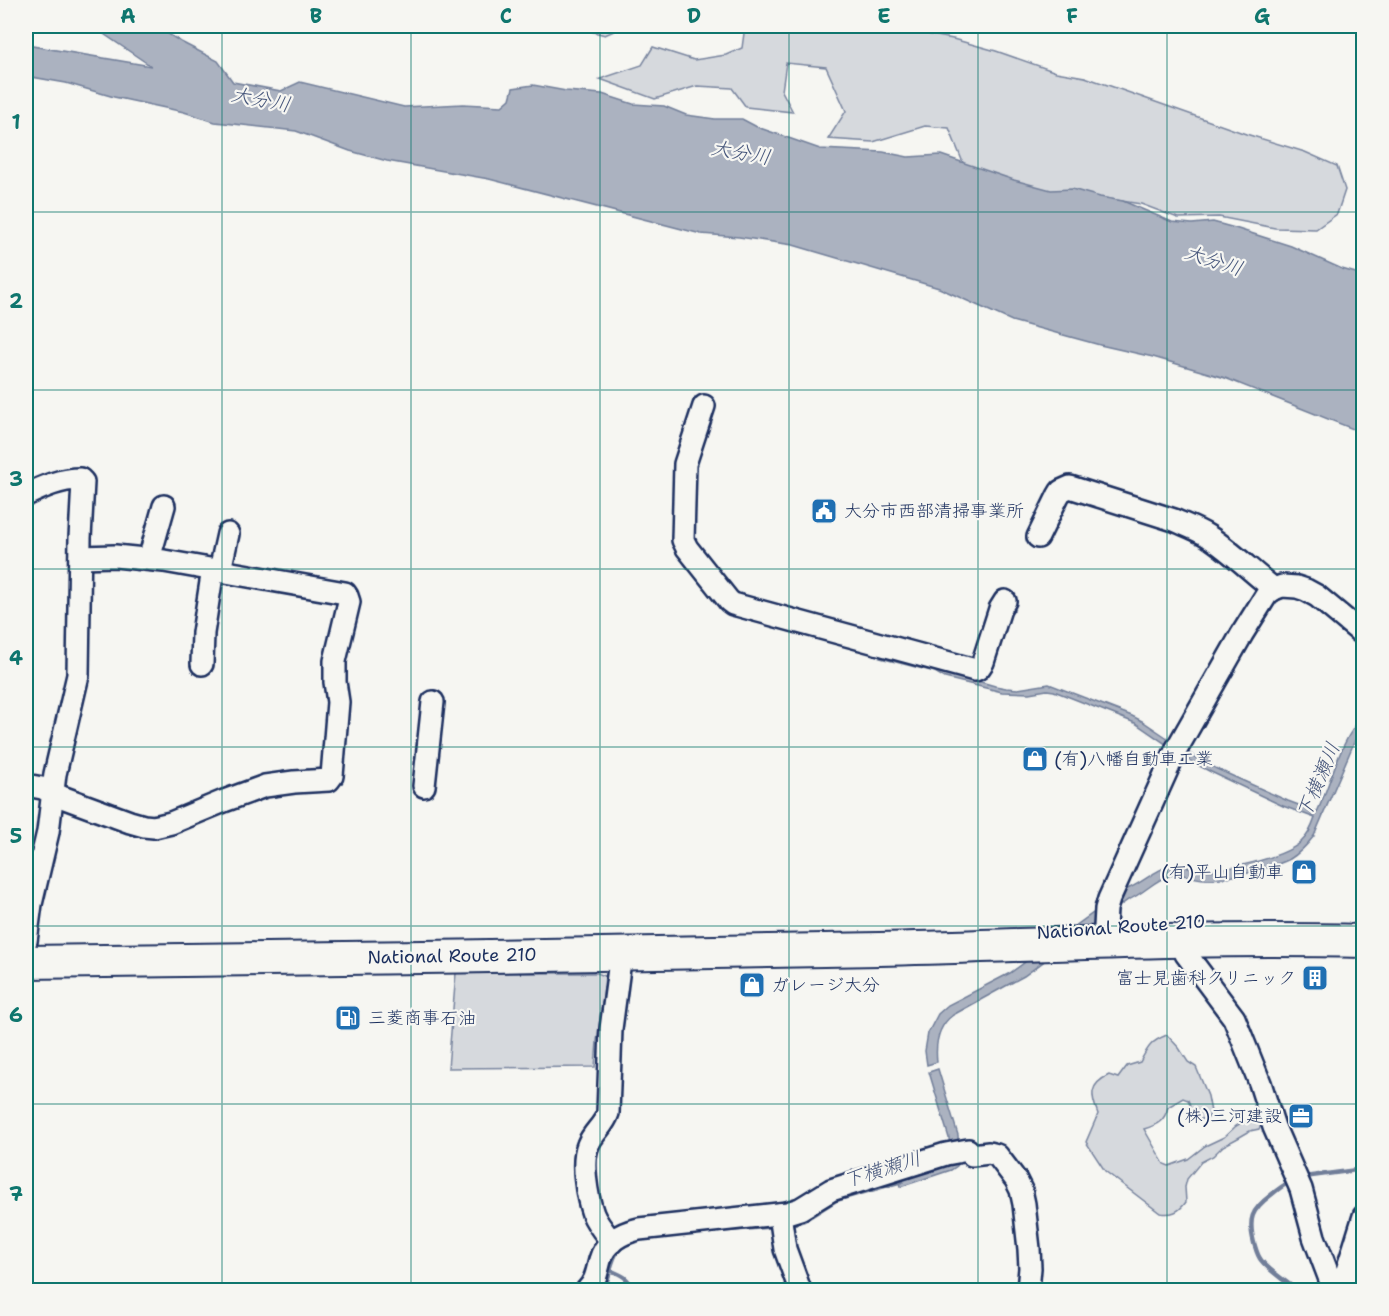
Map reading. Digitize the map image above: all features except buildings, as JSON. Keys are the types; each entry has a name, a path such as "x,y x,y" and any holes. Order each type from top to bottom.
{"highway":[{"name":"National Route 210","path":"879,949 1105,927 1249,920 1364,920"},
{"name":"National Route 210","path":"26,962 879,949 1181,940 1364,941"}],"street":[{"path":"704,406 685,464 683,540 733,604 975,670 982,662 1000,609 1005,601"},
{"path":"26,495 61,481 82,481 78,675 52,793 48,832 31,904 26,941"},
{"path":"1038,537 1061,490 1070,488 1190,527 1220,545 1274,589"},
{"path":"149,559 164,506"},
{"path":"202,664 203,633 217,570 228,534"},
{"path":"26,785 42,788 130,822 154,827 171,823 271,784 331,779 338,702 335,661 349,602 345,593 149,559 115,556 80,557"},
{"path":"1105,927 1109,899 1176,750 1265,597 1274,589 1286,586 1306,590 1317,596 1364,635"},
{"path":"424,786 433,702"},
{"path":"1181,940 1186,954 1234,1018 1260,1083 1274,1126 1306,1203 1314,1237 1334,1290"},
{"path":"612,1242 594,1215 589,1200 585,1163 586,1148 608,1113 611,1029 621,953"},
{"path":"588,1290 596,1277 602,1254 612,1242 628,1232 780,1214 800,1209 825,1192 837,1187 954,1152 968,1150 972,1155 989,1153 997,1155 1019,1185 1024,1204 1029,1250 1028,1290"},
{"path":"780,1214 785,1249 800,1290"},
{"path":"1341,1290 1364,1216"}],"shaded area":[{"path":"571,26 625,26 605,35"},
{"path":"745,26 888,26 953,39 1056,72 1085,77 1246,134 1305,152 1337,166 1345,190 1337,214 1316,229 1275,228 1219,217 1178,218 1141,204 1049,193 966,170 949,128 925,126 873,142 828,139 846,111 826,67 786,63 782,91 793,112 746,107 732,88 697,86 655,99 600,79 642,65 653,47 694,60 726,55 742,48"},
{"path":"456,973 597,973 605,976 595,1067 448,1068"},
{"path":"1167,1035 1188,1062 1196,1067 1208,1096 1211,1112 1208,1118 1197,1120 1192,1118 1188,1100 1183,1098 1168,1107 1160,1122 1144,1129 1164,1164 1169,1166 1188,1159 1254,1115 1258,1116 1263,1123 1259,1129 1250,1131 1223,1146 1213,1156 1201,1162 1187,1179 1186,1202 1175,1212 1168,1214 1160,1213 1105,1171 1086,1142 1098,1114 1093,1096 1097,1083 1109,1075 1118,1078 1127,1066 1140,1062 1154,1042"}],"water":[{"name":"大分川","path":"92,26 156,26 218,61 233,82 281,91 300,82 404,107 463,104 502,106 510,99 513,88 533,85 602,94 633,104 664,106 686,115 715,119 742,119 757,127 820,149 883,152 908,157 941,155 1051,190 1072,189 1123,201 1172,222 1192,224 1213,222 1235,228 1291,246 1342,269 1363,275 1363,433 1225,378 1012,321 939,288 793,245 701,234 489,179 387,161 350,151 296,131 215,122 184,112 114,97 66,83 26,76 26,45 151,66"},
{"path":"695,397 698,399 677,543 726,608 995,686 1018,689 1049,684 1132,716 1217,769 1317,812 1342,749 1363,717 1363,727 1356,738 1314,836 1290,859 1260,870 1213,879 1176,874 1161,879 1128,900 1024,976 953,1015 941,1030 937,1062 927,1065 925,1051 928,1033 938,1014 948,1005 1010,973 1125,890 1161,869 1174,865 1201,870 1224,869 1282,853 1303,840 1310,831 1315,818 1283,806 1192,762 1135,723 1054,691 1002,692 945,678 935,672 880,658 881,655 723,611 677,552 673,543 673,469"},
{"path":"938,1069 958,1135 959,1163 951,1170 900,1187 898,1177 950,1147 929,1072"}],"waterway":[{"path":"1304,1177 1364,1169"},
{"name":"下横瀬川","path":"788,1225 804,1220 836,1200 902,1181"},
{"path":"1290,1182 1259,1205 1255,1210 1251,1227 1261,1260 1296,1290"},
{"name":"下横瀬川","path":"705,1232 777,1226"},
{"name":"下横瀬川","path":"603,1290 613,1259 619,1249"},
{"path":"609,1270 624,1277 634,1290"}],"place":[{"name":"大分市西部清掃事業所","path":"824,511"},
{"name":"(有)八幡自動車工業","path":"1035,759"},
{"name":"(有)平山自動車","path":"1304,872"},
{"name":"富士見歯科クリニック","path":"1315,978"},
{"name":"ガレージ大分","path":"752,985"},
{"name":"三菱商事石油","path":"348,1018"},
{"name":"(株)三河建設","path":"1301,1116"}]}
